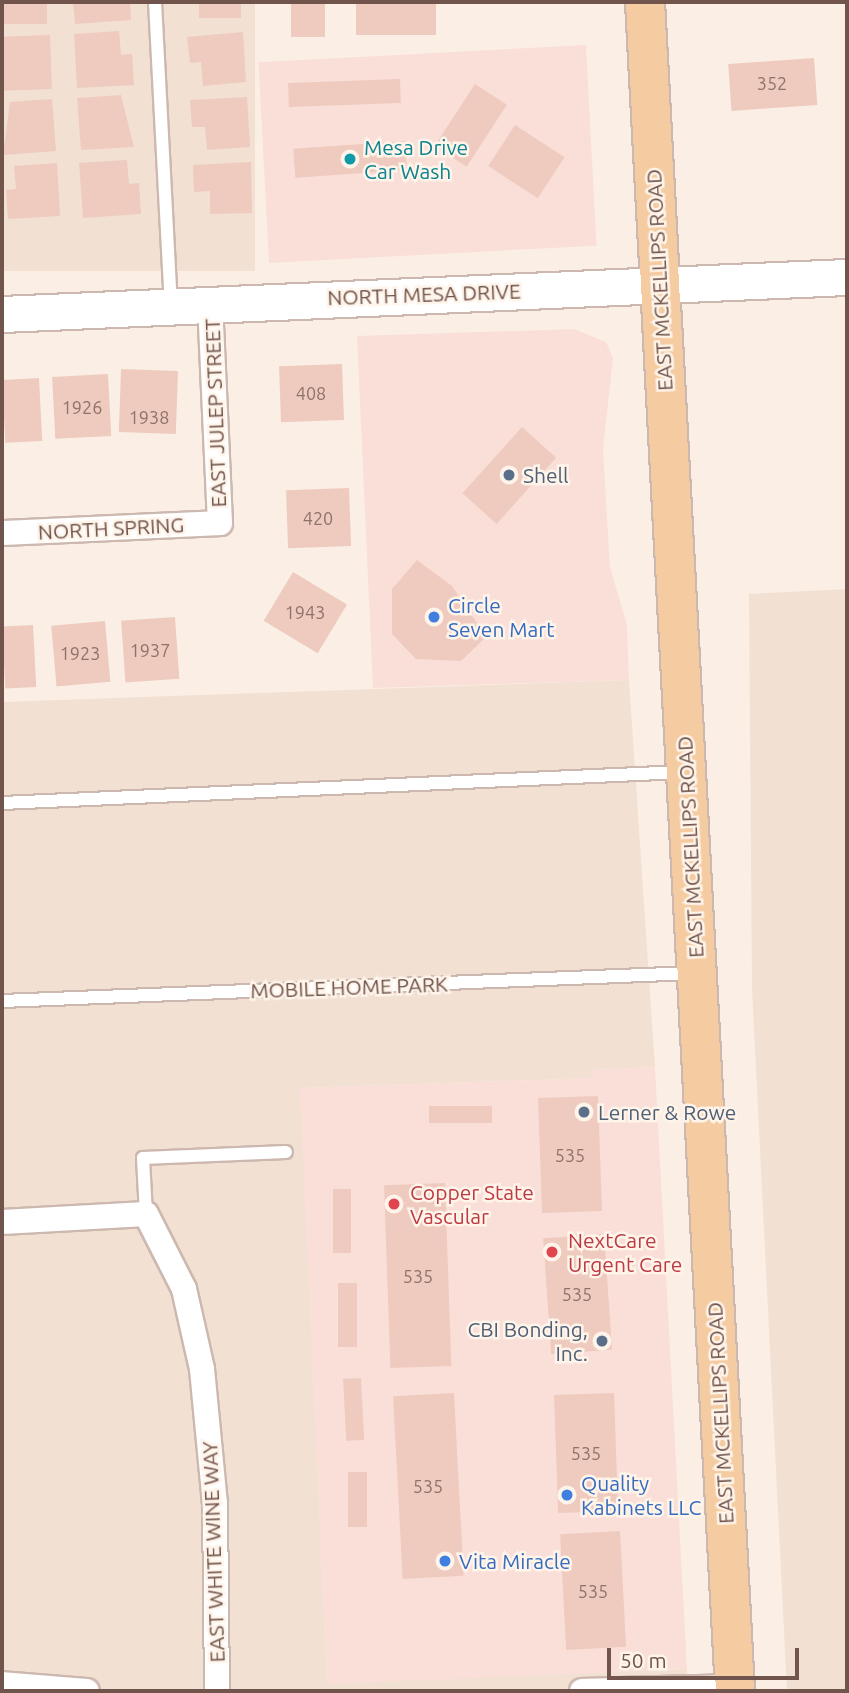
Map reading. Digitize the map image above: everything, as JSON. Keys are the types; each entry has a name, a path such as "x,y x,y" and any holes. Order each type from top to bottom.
{"main road":[{"name":"EAST MCKELLIPS ROAD","path":"645,2 735,1689"},
{"name":"NORTH MESA DRIVE","path":"2,314 210,302 847,277"}],"street":[{"name":"EAST JULEP STREET","path":"210,302 220,523"},
{"name":"NORTH SPRING","path":"2,533 220,523"},
{"path":"2,1222 146,1214"},
{"name":"EAST WHITE WINE WAY","path":"146,1214 184,1289 202,1369 215,1503 218,1691"},
{"path":"2,1684 87,1691"},
{"path":"582,1691 735,1689"}],"lane":[{"path":"155,2 171,304"},
{"path":"2,803 686,772"},
{"name":"MOBILE HOME PARK","path":"2,1001 697,972"},
{"path":"146,1214 143,1158 286,1152"}],"shaded area":[{"path":"2,2 255,2 255,271 2,271"},
{"path":"586,45 597,246 269,263 258,62"},
{"path":"574,329 606,342 613,358 603,449 610,567 627,625 629,680 373,688 357,336"},
{"path":"847,589 847,1691 787,1691 752,988 749,594"},
{"path":"629,680 655,1067 593,1070 593,1078 301,1088 327,1683 687,1669 688,1691 2,1691 2,702"},
{"path":"655,1067 687,1669 327,1684 300,1088 593,1078 592,1070"}],"building":[{"path":"2,2 47,2 47,24 2,24"},
{"path":"73,2 130,2 131,20 75,24"},
{"path":"199,2 241,2 241,18 199,18"},
{"path":"291,2 325,2 325,37 291,37"},
{"path":"356,2 436,2 436,35 356,35"},
{"path":"119,31 121,55 132,54 134,85 77,88 74,34"},
{"path":"243,32 246,82 203,86 201,62 190,63 187,37"},
{"path":"50,35 52,89 4,91 2,37"},
{"path":"814,58 817,105 731,111 728,64"},
{"path":"400,79 401,103 289,107 288,83"},
{"path":"475,84 507,105 467,167 435,146"},
{"path":"121,95 134,147 81,150 77,98"},
{"path":"247,97 250,147 207,150 205,127 192,127 190,100"},
{"path":"52,99 56,151 3,155 10,102"},
{"path":"515,125 564,157 538,198 488,166"},
{"name":"Mesa Drive Car Wash","path":"405,141 407,170 295,178 293,149"},
{"path":"127,160 129,184 139,183 141,214 83,218 79,163"},
{"path":"251,162 252,213 210,214 210,191 194,192 193,165"},
{"path":"57,163 60,216 8,219 6,190 16,189 14,166"},
{"path":"342,364 344,420 281,422 279,366"},
{"path":"121,369 178,371 176,434 119,432"},
{"path":"108,374 111,436 55,439 52,377"},
{"path":"39,378 42,441 5,443 2,380"},
{"name":"Shell","path":"522,427 556,458 497,524 462,493"},
{"path":"349,488 351,546 288,548 286,490"},
{"name":"Circle Seven Mart","path":"417,560 452,586 481,629 484,639 461,661 416,659 392,634 392,589"},
{"path":"293,572 347,604 318,653 264,621"},
{"path":"175,617 179,679 125,683 121,621"},
{"path":"105,621 110,682 57,686 51,626"},
{"path":"33,625 36,687 5,689 2,627"},
{"path":"598,1096 602,1211 542,1213 538,1098"},
{"path":"429,1106 492,1106 492,1123 429,1123"},
{"path":"445,1183 451,1366 390,1368 384,1185"},
{"path":"333,1189 351,1189 351,1253 333,1253"},
{"path":"604,1234 612,1350 551,1354 543,1238"},
{"path":"338,1283 357,1283 357,1347 338,1347"},
{"path":"361,1378 364,1440 346,1441 343,1379"},
{"path":"454,1393 464,1576 403,1579 393,1396"},
{"path":"614,1393 618,1511 558,1513 554,1395"},
{"path":"348,1472 367,1472 367,1527 348,1527"},
{"path":"620,1531 626,1647 566,1650 560,1534"}],"place":[{"name":"Mesa Drive Car Wash","path":"350,159"},
{"name":"Shell","path":"509,475"},
{"name":"Circle Seven Mart","path":"434,617"},
{"name":"Lerner & Rowe","path":"584,1112"},
{"name":"Copper State Vascular","path":"394,1204"},
{"name":"NextCare Urgent Care","path":"552,1252"},
{"name":"CBI Bonding, Inc.","path":"602,1341"},
{"name":"Quality Kabinets LLC","path":"567,1495"},
{"name":"Vita Miracle","path":"445,1561"}]}
